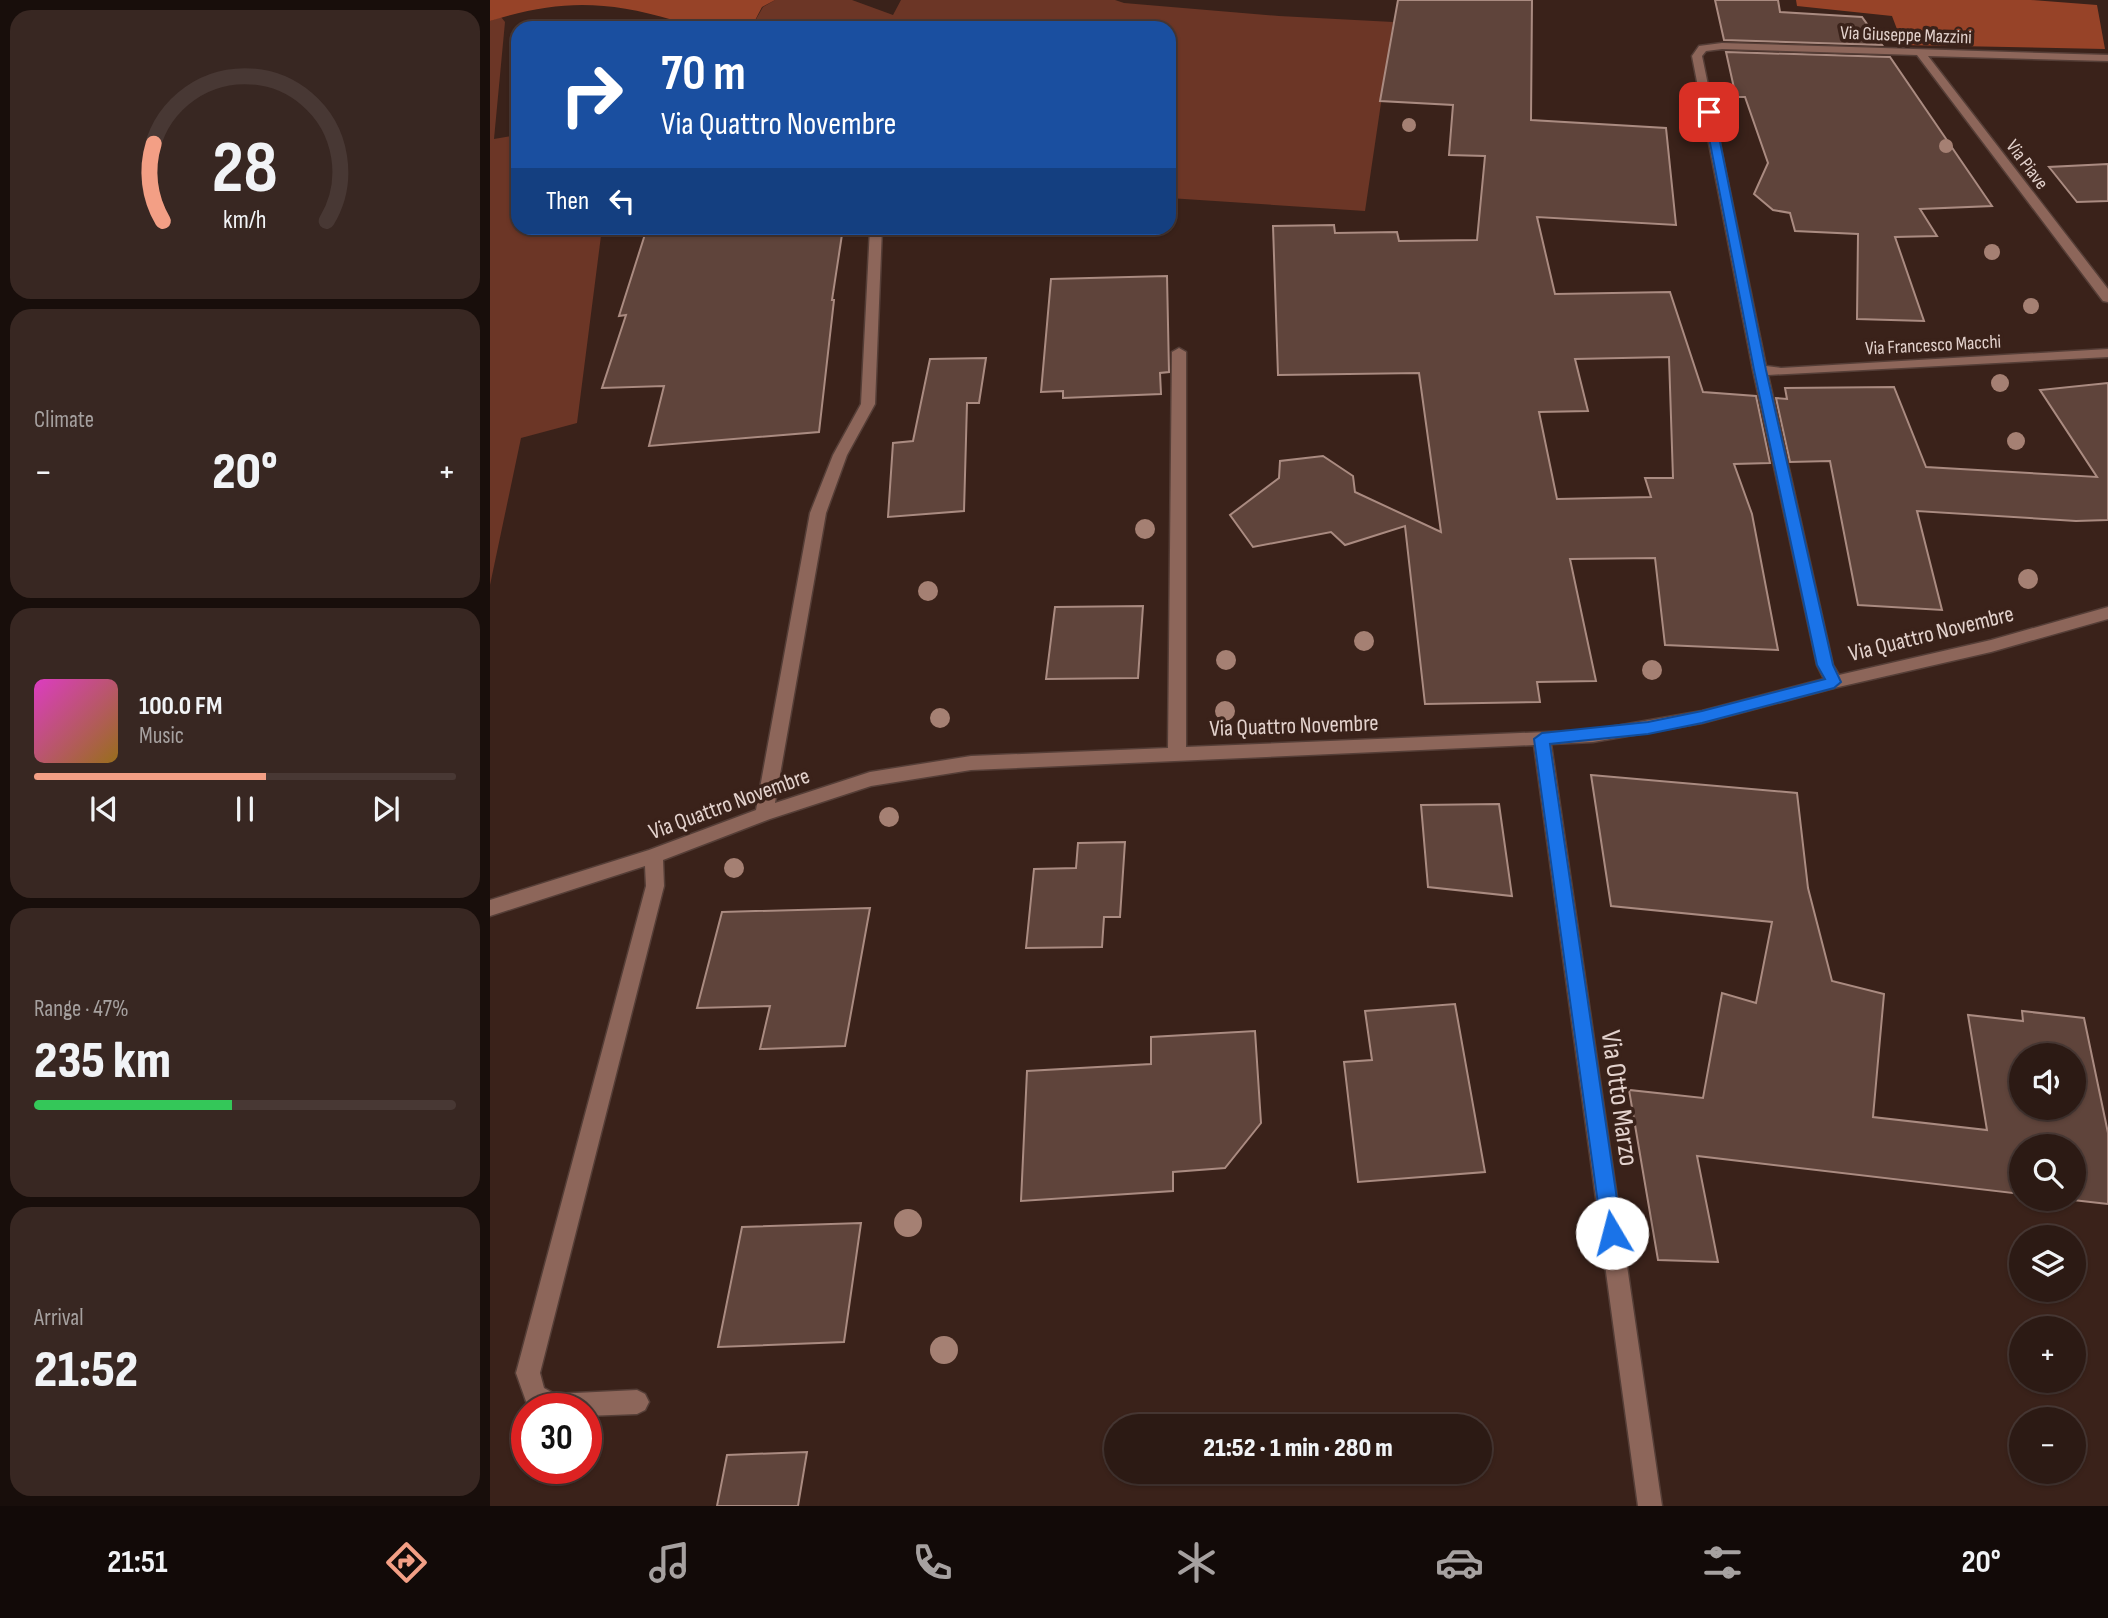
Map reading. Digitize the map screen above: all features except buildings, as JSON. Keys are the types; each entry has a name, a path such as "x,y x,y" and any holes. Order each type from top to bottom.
{"street":[{"name":"Via Giuseppe Mazzini","path":"1760,370 1697,56 1703,48 1722,46 2108,58"},
{"name":"Via Piave","path":"1920,52 2108,298"},
{"path":"764,814 818,513 840,455 868,404 876,235"},
{"path":"1177,754 1179,352"},
{"name":"Via Francesco Macchi","path":"1760,370 1781,372 2108,353"},
{"path":"1760,370 1825,665 1834,682"},
{"name":"Via Quattro Novembre","path":"490,908 654,856 764,814 870,779 971,763 1542,739 1648,728 1991,646 2108,612"},
{"name":"Via Otto Marzo","path":"1542,739 1650,1506"},
{"path":"637,1402 553,1406 535,1396 528,1373 655,886 654,856"}],"shaded area":[{"path":"490,0 775,0 762,7 755,21 674,21 625,9 581,5 538,9 490,21"},
{"path":"775,0 852,0 893,15 901,0 1115,0 1124,3 1279,16 1393,22 1365,211 1176,198 1176,21 755,21 763,7"},
{"path":"1796,0 2031,0 2097,5 2105,49 1903,45 1892,16 1797,6"},
{"path":"501,17 505,22 494,139 511,136 511,235 601,235 577,423 521,438 490,585 490,21"}],"route":[{"path":"1612,1233 1542,739 1593,736 1648,728 1702,717 1834,682 1825,665 1760,370 1709,112"}]}
